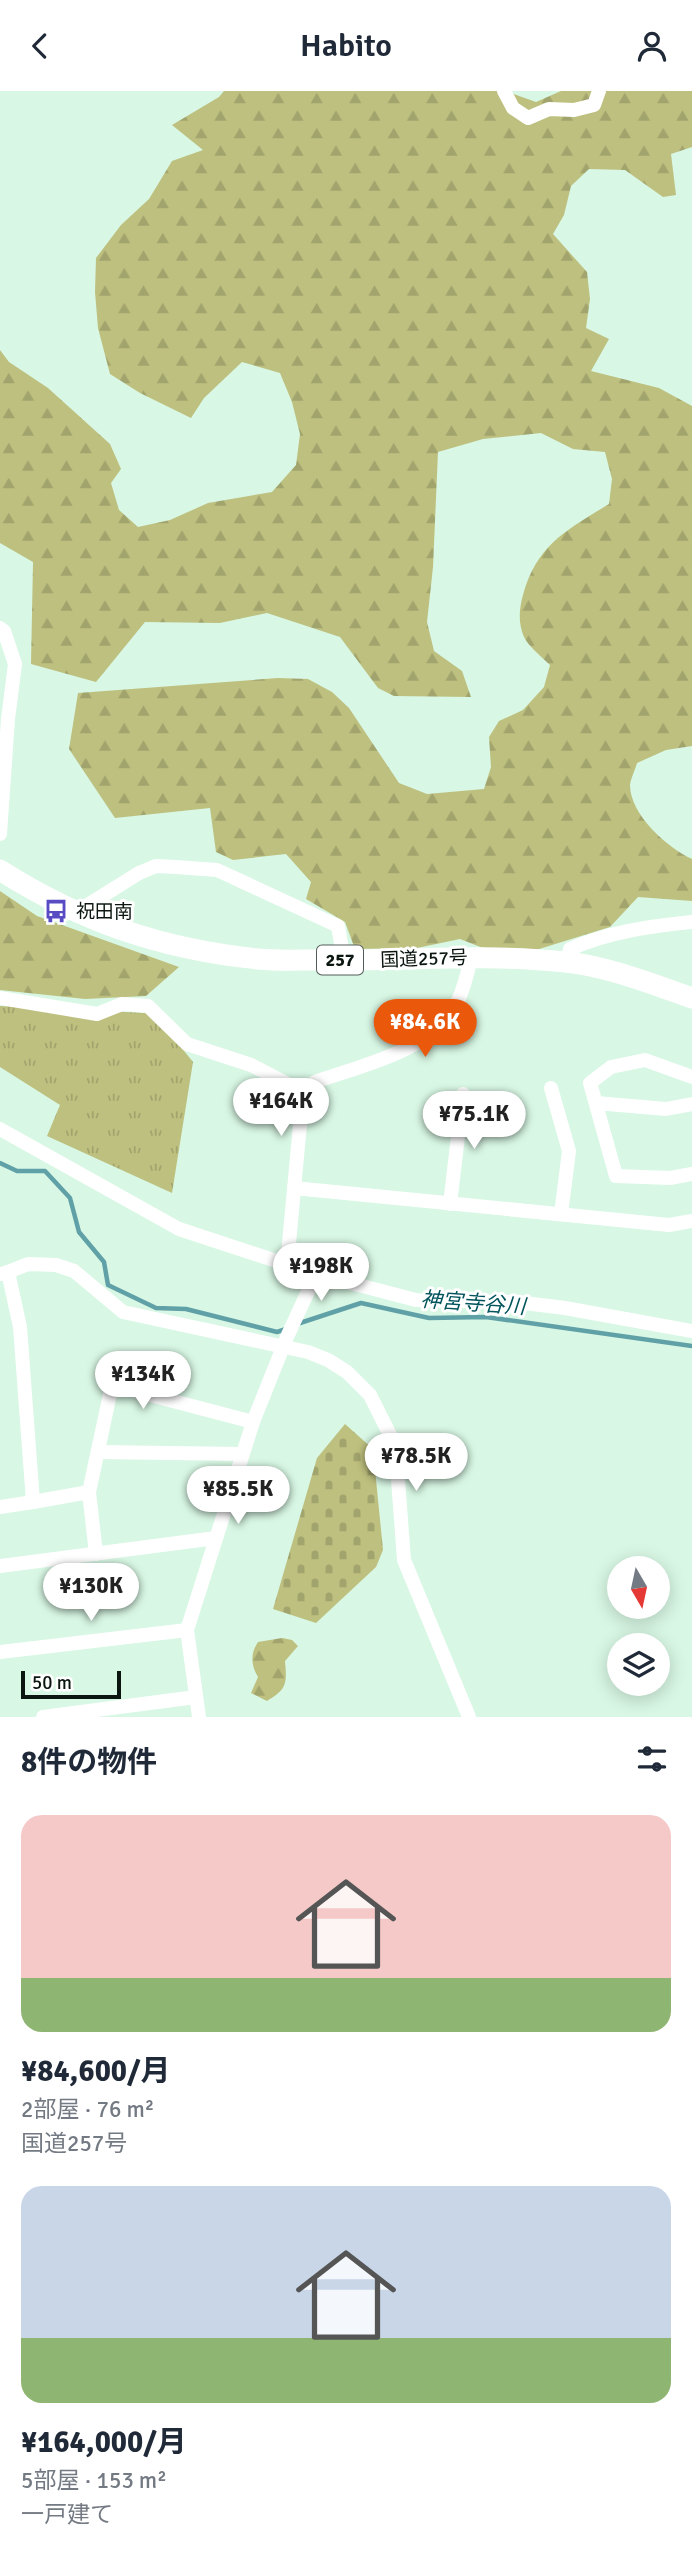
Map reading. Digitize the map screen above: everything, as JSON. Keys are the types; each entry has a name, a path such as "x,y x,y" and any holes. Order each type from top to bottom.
{"highway":[{"name":"国道257号","path":"0,870 75,913 124,932 202,951 260,959 344,961 471,957 567,962 640,979 692,998"}],"street":[{"path":"504,91 513,108 528,118 549,109 573,110 594,105 599,91"},
{"path":"0,628 4,631 15,664 8,719 0,834"},
{"path":"75,913 139,873 156,866 217,870 338,926 344,961"},
{"path":"567,962 570,949 592,939 664,924 692,922"},
{"path":"287,1265 303,1092 315,1082 410,1048 427,1038 456,1004 471,957"},
{"path":"0,998 97,1014 122,1004 148,1006 187,1044 251,1065 303,1092"},
{"path":"692,1077 645,1060 611,1067 590,1083 616,1176 670,1178 692,1174"},
{"path":"551,1088 569,1151 561,1214"},
{"path":"450,1204 463,1094"},
{"path":"596,1103 666,1109 692,1104"},
{"path":"0,1129 179,1229 316,1275 416,1300 516,1302 692,1331"},
{"path":"294,1188 669,1225 692,1220"},
{"path":"33,1502 20,1328 4,1273 28,1264 56,1265 74,1271 123,1312 284,1343 328,1360 347,1372 370,1395 391,1437 397,1466 404,1560 469,1717"},
{"path":"199,1717 187,1630 253,1422 295,1317 316,1275"},
{"path":"96,1554 89,1492 112,1384 253,1422"},
{"path":"98,1452 242,1454"},
{"path":"0,1507 89,1492"},
{"path":"0,1566 216,1538"},
{"path":"0,1652 187,1630"},
{"path":"43,1717 196,1697"}],"green space":[{"path":"224,91 505,91 536,102 561,91 692,91 692,147 671,154 676,195 663,197 625,170 589,169 571,186 564,215 553,234 587,272 590,299 586,328 609,339 591,371 659,388 692,406 692,746 666,750 637,763 630,785 636,808 643,819 662,839 692,859 692,901 638,897 610,927 536,950 493,952 460,939 417,948 355,949 345,922 306,899 311,882 286,854 233,860 216,852 210,808 115,818 69,749 78,693 278,678 308,679 332,692 349,708 399,783 427,794 484,789 491,767 489,737 499,721 523,710 544,687 550,665 529,644 521,627 521,605 529,578 536,563 556,540 609,504 612,479 605,452 573,449 541,433 483,439 438,452 433,567 427,622 434,651 462,671 471,697 394,696 378,688 340,637 267,613 220,623 145,622 96,682 31,664 33,562 0,543 0,350 9,362 48,388 110,444 121,469 111,483 119,510 138,527 170,520 208,503 272,492 296,465 300,434 292,402 280,373 242,362 204,398 191,418 140,393 110,374 98,328 96,258 121,225 149,199 172,161 203,150 172,125 219,97"},
{"path":"0,891 37,916 179,967 146,996 85,999 0,990"},
{"path":"0,1006 146,1013 163,1025 193,1062 172,1193 47,1136 60,1105 0,1067"},
{"path":"345,1424 373,1449 383,1550 376,1567 316,1623 273,1609 317,1458"},
{"path":"282,1638 292,1640 298,1646 285,1661 285,1681 282,1689 267,1701 251,1693 258,1677 253,1655 258,1642"}],"waterway":[{"name":"神宮寺谷川","path":"0,1163 17,1171 45,1171 70,1198 79,1232 104,1262 108,1285 156,1308 186,1309 277,1332 286,1329"},
{"name":"神宮寺谷川","path":"297,1324 361,1303 429,1318 486,1317 692,1346"}],"place":[{"name":"祝田南","path":"56,911"}]}
